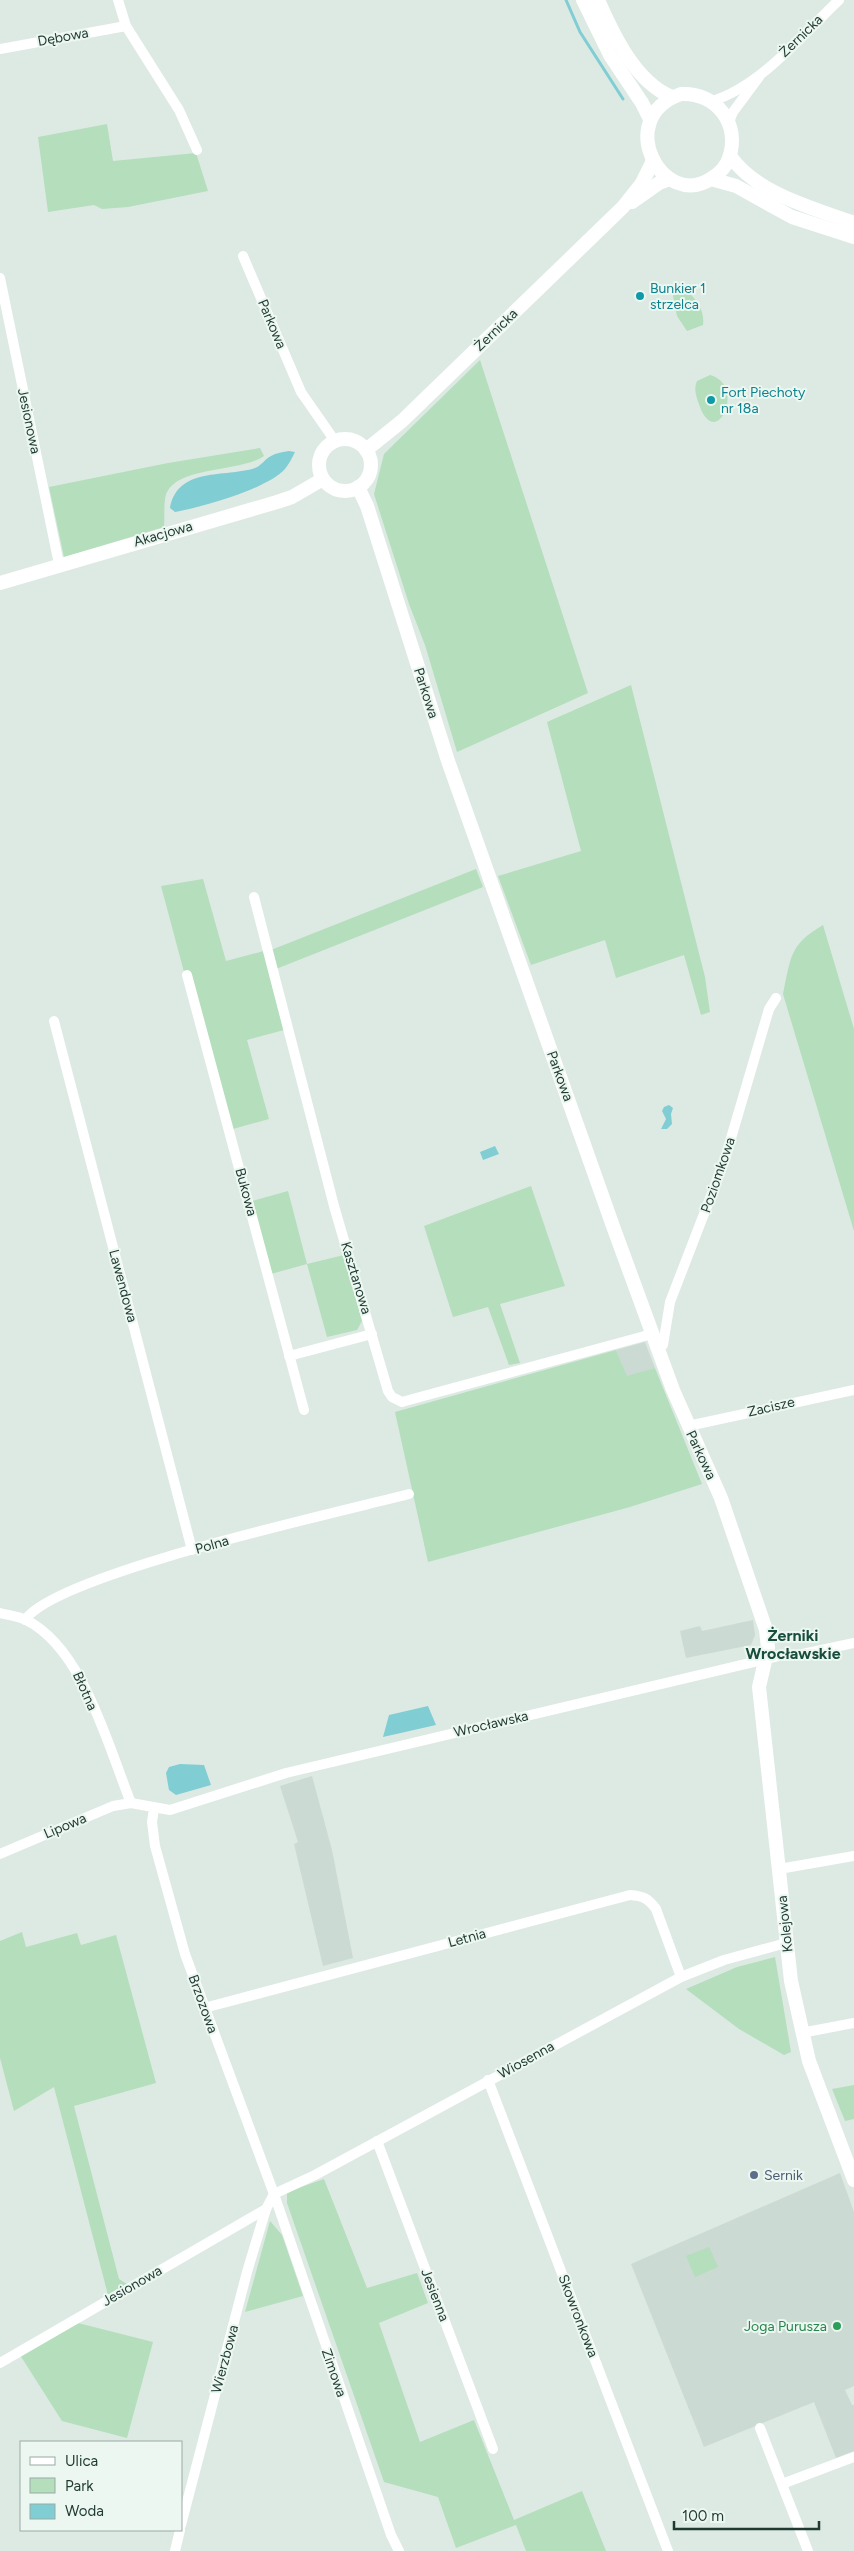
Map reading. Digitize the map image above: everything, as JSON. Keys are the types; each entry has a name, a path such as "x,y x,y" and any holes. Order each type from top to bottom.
{"street":[{"path":"118,0 126,26 179,110 197,150"},
{"path":"583,0 610,55 642,103 650,119"},
{"path":"598,0 616,37 636,67 658,90 672,97"},
{"name":"Żernicka","path":"729,122 733,112 763,72 839,0"},
{"name":"Dębowa","path":"0,49 126,26"},
{"name":"Żernicka","path":"712,101 730,94 763,72"},
{"path":"688,94 712,101 721,109 729,122 730,156 720,173 711,179 695,185 680,183 670,179 653,162 648,142 650,119 658,107 672,97 688,94"},
{"path":"730,156 740,168 770,189 802,204 854,223"},
{"name":"Żernicka","path":"366,450 402,420 623,207 642,184 653,162"},
{"name":"Żernicka","path":"623,207 659,183 670,179"},
{"path":"711,179 736,186 792,217 854,237"},
{"name":"Parkowa","path":"243,256 301,392 335,441"},
{"name":"Jesionowa","path":"0,278 59,564"},
{"path":"350,440 357,442 366,450 370,458 371,468 364,482 358,487 342,491 331,487 323,479 320,470 322,455 335,441 350,440"},
{"name":"Akacjowa","path":"0,582 277,502 292,497 323,479"},
{"name":"Parkowa","path":"358,487 367,506 451,770 657,1348 688,1426 721,1498 769,1638 765,1660"},
{"name":"Kasztanowa","path":"254,897 334,1206 388,1391 392,1397 402,1402 652,1334"},
{"name":"Bukowa","path":"188,975 304,1410"},
{"name":"Poziomkowa","path":"657,1348 663,1345 670,1302 724,1162 769,1009 776,998"},
{"name":"Lawendowa","path":"54,1021 192,1550"},
{"path":"289,1356 372,1334"},
{"name":"Zacisze","path":"688,1426 854,1390"},
{"name":"Polna","path":"25,1620 31,1611 64,1593 98,1580 192,1550 289,1523 409,1494"},
{"name":"Błotna","path":"0,1613 25,1620 52,1639 74,1666 84,1686 131,1803"},
{"name":"Wrocławska","path":"131,1803 154,1809 170,1810 286,1773 765,1660 854,1643"},
{"name":"Kolejowa","path":"765,1660 759,1687 791,1981 801,2033 809,2061 854,2180"},
{"name":"Lipowa","path":"0,1854 90,1815 131,1803"},
{"name":"Brzozowa","path":"154,1809 153,1833 161,1872 182,1945 274,2194"},
{"path":"779,1869 854,1856"},
{"name":"Letnia","path":"204,2008 630,1895 642,1896 649,1900 656,1909 681,1977"},
{"name":"Wiosenna","path":"274,2194 315,2175 681,1977 724,1960 786,1944"},
{"path":"801,2033 854,2024"},
{"name":"Skowronkowa","path":"488,2080 668,2551"},
{"name":"Jesienna","path":"378,2141 492,2449"},
{"name":"Wierzbowa","path":"182,2521 266,2210 274,2194"},
{"name":"Zimowa","path":"274,2194 345,2405 391,2535 400,2551"},
{"name":"Jesionowa","path":"0,2364 266,2210"},
{"path":"760,2428 808,2551"},
{"path":"782,2484 854,2457"},
{"path":"175,2551 180,2531"}],"shaded area":[{"path":"645,1342 655,1368 627,1377 616,1350"},
{"path":"753,1620 755,1635 751,1645 686,1658 680,1631 700,1626 702,1631"},
{"path":"312,1776 332,1850 353,1958 323,1966 294,1844 298,1842 280,1786"},
{"path":"840,2173 854,2212 854,2386 845,2390 852,2405 854,2405 854,2451 836,2458 814,2402 704,2447 631,2264"}],"green space":[{"path":"107,124 113,161 196,153 208,191 128,207 102,209 94,205 48,212 38,137"},
{"path":"682,288 698,304 703,319 703,325 687,331 677,316 673,296 678,289"},
{"path":"480,360 588,693 457,752 425,645 409,604 374,494 384,454"},
{"path":"710,375 721,381 726,390 728,401 720,419 714,422 707,419 700,407 695,391 697,381"},
{"path":"260,448 264,456 254,461 197,473 174,484 166,495 164,527 64,557 49,487 168,463"},
{"path":"631,685 705,977 710,1012 701,1015 684,955 616,978 605,940 531,965 498,876 581,851 547,722"},
{"path":"476,869 483,887 276,969 271,950"},
{"path":"203,879 226,961 264,951 284,1030 247,1040 269,1119 233,1129 190,971 184,972 161,886"},
{"path":"823,925 854,1029 854,1231 783,994 793,953 804,939"},
{"path":"531,1186 565,1286 500,1304 520,1363 509,1365 488,1307 453,1317 424,1226"},
{"path":"288,1191 307,1264 271,1274 252,1201"},
{"path":"344,1255 362,1321 357,1330 327,1337 307,1264"},
{"path":"616,1350 627,1376 655,1368 702,1484 630,1507 428,1562 395,1412"},
{"path":"22,1932 26,1947 77,1933 81,1945 116,1935 156,2083 74,2106 119,2279 127,2284 108,2295 54,2087 14,2111 0,2058 0,1941"},
{"path":"775,1957 791,2052 784,2055 739,2029 686,1989 737,1967"},
{"path":"854,2085 854,2119 845,2121 832,2089"},
{"path":"324,2179 367,2288 417,2273 428,2303 379,2323 420,2442 474,2420 514,2520 582,2491 606,2551 526,2551 516,2525 456,2548 438,2497 384,2482 287,2203 287,2192"},
{"path":"270,2221 282,2235 303,2296 245,2312"},
{"path":"709,2247 718,2267 695,2277 686,2256"},
{"path":"78,2323 153,2342 127,2438 62,2421 20,2355"}],"water":[{"path":"289,451 295,452 285,469 264,483 233,496 201,506 175,512 170,508 175,495 182,485 192,480 204,476 255,468 273,455"},
{"path":"669,1105 673,1108 671,1114 672,1124 667,1129 661,1129 666,1119 662,1111 664,1107"},
{"path":"495,1146 499,1154 483,1160 480,1152"},
{"path":"428,1706 436,1725 383,1737 389,1715"},
{"path":"180,1764 204,1765 211,1785 176,1795 169,1790 166,1773 169,1767"}],"waterway":[{"path":"566,0 580,32 623,99"}],"place":[{"name":"Bunkier 1 strzelca","path":"640,296"},
{"name":"Fort Piechoty nr 18a","path":"711,400"},
{"name":"Sernik","path":"754,2175"},
{"name":"Joga Purusza","path":"837,2326"}],"district":[{"name":"Żerniki Wrocławskie","path":"793,1644"}]}
